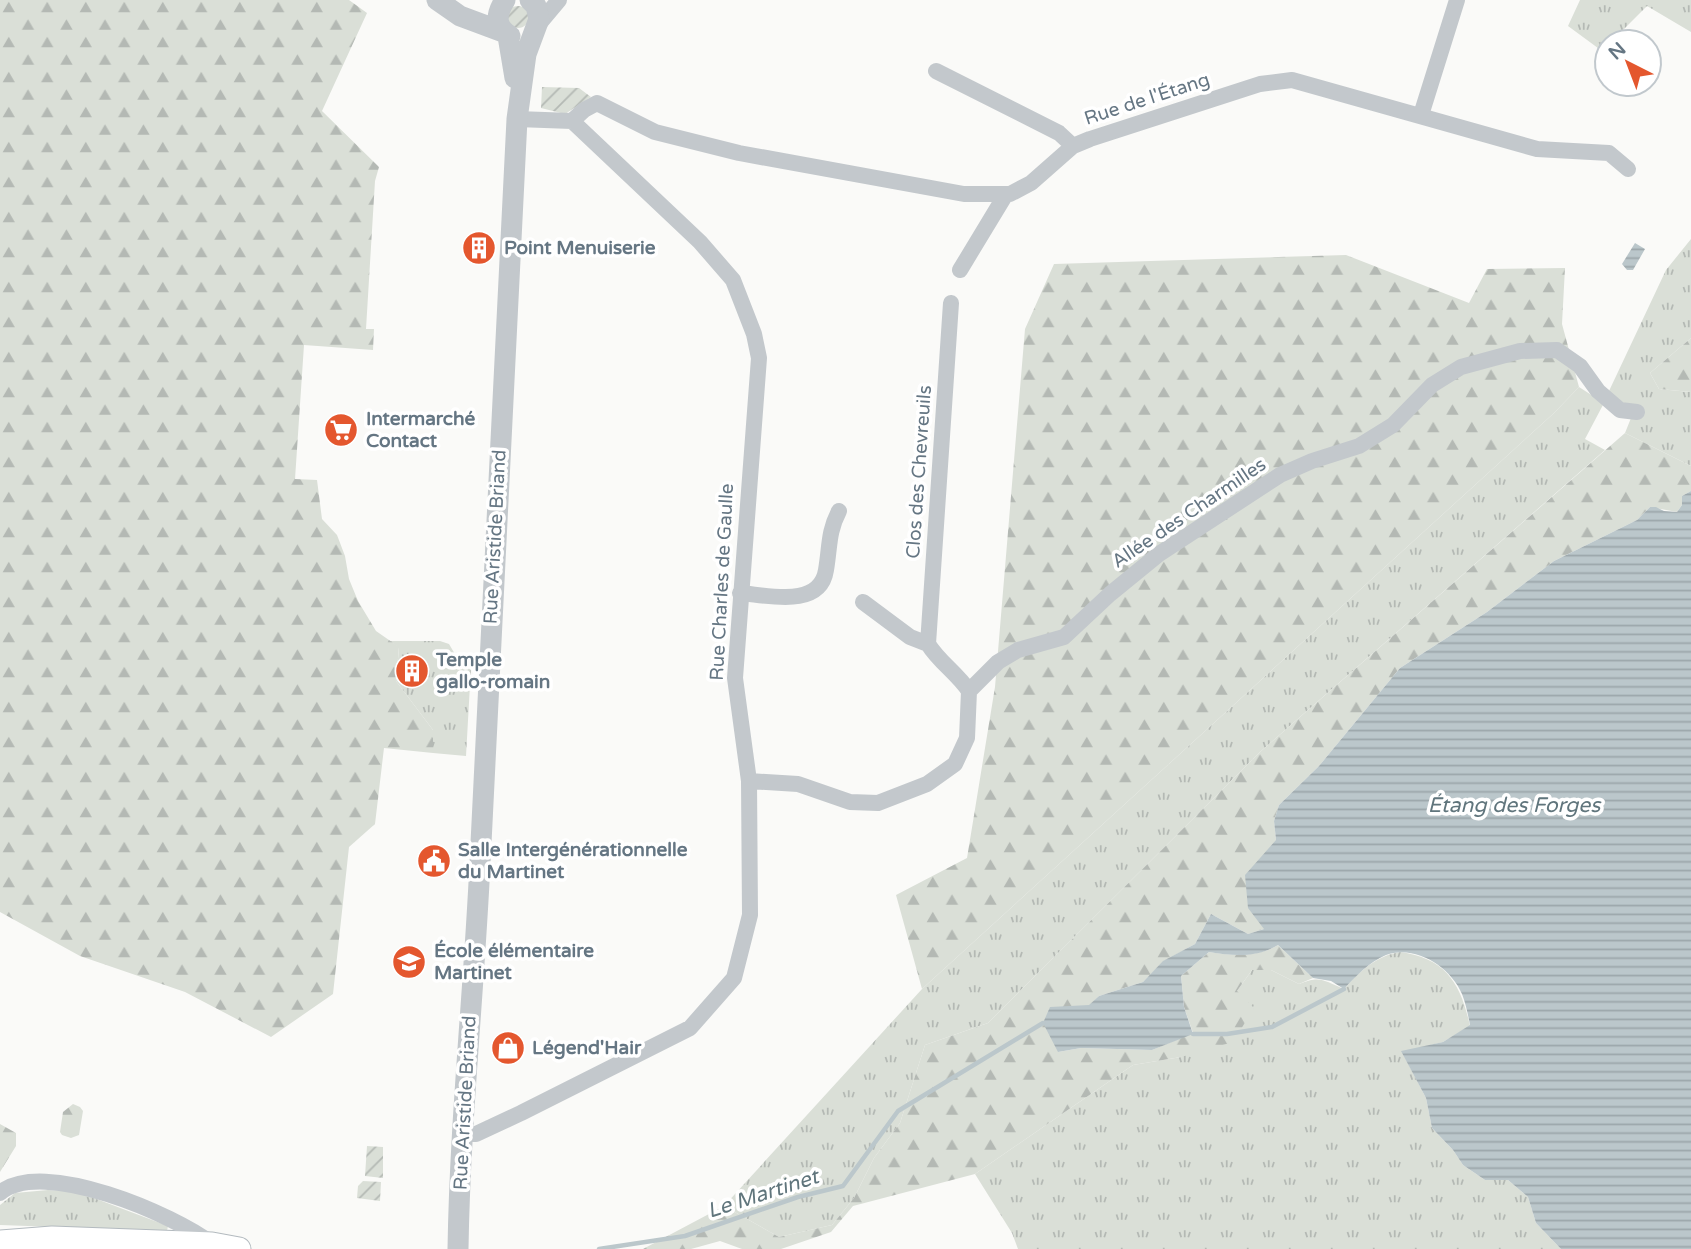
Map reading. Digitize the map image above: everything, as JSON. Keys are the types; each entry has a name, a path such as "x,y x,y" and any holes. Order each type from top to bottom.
{"main road":[{"path":"0,1242 52,1238 212,1244 239,1249"}],"street":[{"path":"443,4 460,16 522,38 536,9 559,0"},
{"path":"443,4 475,12 505,1"},
{"name":"Rue Aristide Briand","path":"505,1 497,19 505,34 515,71 517,118"},
{"path":"1421,115 1452,1"},
{"name":"Rue Aristide Briand","path":"458,1249 517,118 526,54 536,9"},
{"path":"936,71 1059,134 1073,146"},
{"name":"Rue de l'Étang","path":"572,121 597,103 655,132 739,153 964,194 1006,194 1031,183 1073,146 1260,84 1292,80 1537,149 1609,153 1628,169"},
{"path":"517,118 572,121"},
{"name":"Rue Charles de Gaulle","path":"464,1134 476,1133 520,1113 690,1028 734,978 750,915 749,781 735,678 759,358 754,334 733,280 700,242 572,121"},
{"path":"960,270 1006,194"},
{"name":"Clos des Chevreuils","path":"928,644 951,303"},
{"name":"Allée des Charmilles","path":"969,691 998,662 1018,650 1064,637 1110,594 1159,554 1280,475 1312,461 1359,446 1393,425 1432,385 1461,368 1520,351 1557,350 1580,366 1598,391 1629,411"},
{"path":"740,593 798,598 816,589 825,574 830,528 839,511"},
{"path":"749,781 798,784 850,802 878,803 927,784 954,764 967,738 969,691 938,659 928,644 910,637 863,602"},
{"path":"0,1193 33,1182 97,1190 174,1220 212,1244"}],"green space":[{"path":"0,0 349,0 367,13 322,111 379,167 375,181 366,329 374,329 373,350 304,345 295,479 317,480 322,519 337,535 345,556 349,579 358,601 376,631 399,647 396,681 433,730 433,753 384,748 375,824 349,847 333,994 271,1037 185,992 80,956 0,912"},
{"path":"1580,0 1691,0 1691,32 1647,6 1625,28 1593,28 1593,44 1568,26"},
{"path":"514,6 522,6 529,13 529,21 522,28 514,28 507,21 507,13"},
{"path":"542,87 579,88 591,97 565,114 541,108"},
{"path":"1691,239 1691,338 1650,373 1659,389 1691,392 1691,466 1625,433 1631,418 1609,391 1666,270"},
{"path":"1346,255 1469,303 1487,269 1565,268 1562,324 1579,387 1554,413 922,989 896,895 967,858 995,687 1025,329 1054,264"},
{"path":"1691,338 1691,392 1659,389 1650,373"},
{"path":"1579,387 1604,403 1585,439 1605,450 1260,752 988,1023 925,1045 900,1123 874,1158 854,1198 832,1225 779,1237 724,1206 922,989 1554,413"},
{"path":"1625,433 1691,466 1691,491 1682,496 1682,505 1677,512 1650,507 1637,520 1554,561 1487,612 1400,668 1319,766 1279,805 1274,821 1276,840 1264,929 1248,934 1211,914 1195,944 1164,961 1143,982 1099,996 1058,1052 1081,1048 1152,1050 1193,1033 1184,1007 1181,976 1209,952 1244,954 1262,952 1278,945 1313,978 1299,984 1271,970 1252,970 1237,991 1254,1008 1233,1042 1181,1057 1133,1065 975,1174 853,1206 831,1232 781,1249 742,1249 720,1241 691,1249 643,1249 724,1206 779,1237 832,1225 854,1198 874,1158 900,1123 925,1045 988,1023 1260,752"},
{"path":"390,641 440,641 449,644 462,666 471,667 466,756 433,753 433,730 396,681 399,648"},
{"path":"1400,952 1429,960 1449,976 1462,998 1470,1026 1443,1042 1402,1052 1426,1098 1432,1128 1463,1165 1485,1180 1508,1180 1528,1197 1536,1223 1561,1249 1018,1249 1012,1233 975,1174 1133,1065 1181,1057 1252,970 1271,970 1299,984 1322,980 1344,989 1369,965"},
{"path":"73,1104 83,1111 79,1135 71,1138 60,1132 63,1112"},
{"path":"0,1124 16,1133 16,1146 0,1172"},
{"path":"367,1146 383,1147 383,1178 365,1176"},
{"path":"363,1181 381,1182 380,1201 357,1198 358,1186"},
{"path":"48,1190 78,1192 168,1226 167,1231 0,1225 0,1205 15,1193"}],"water":[{"path":"1635,243 1645,249 1633,270 1627,270 1622,264"},
{"name":"Étang des Forges","path":"1691,491 1691,1249 1561,1249 1536,1223 1528,1197 1508,1180 1485,1180 1463,1165 1432,1128 1426,1098 1401,1051 1443,1042 1470,1025 1457,984 1441,967 1420,955 1397,952 1386,955 1368,965 1344,989 1331,981 1313,978 1278,945 1245,955 1209,952 1181,976 1184,1007 1193,1034 1152,1050 1081,1048 1058,1052 1043,1023 1050,1007 1089,1005 1099,996 1143,982 1163,961 1195,944 1211,914 1248,934 1264,929 1248,908 1245,875 1276,840 1274,821 1279,805 1319,766 1400,668 1487,612 1554,561 1637,520 1650,507 1677,512 1682,505 1682,496"}],"waterway":[{"name":"Le Martinet","path":"1193,1034 1227,1034 1272,1027 1344,989"},
{"name":"Le Martinet","path":"599,1249 685,1236 798,1197 843,1186 898,1111 1043,1023"}],"place":[{"name":"Point Menuiserie","path":"479,248"},
{"name":"Intermarché Contact","path":"341,430"},
{"name":"Temple gallo-romain","path":"412,671"},
{"name":"Salle Intergénérationnelle du Martinet","path":"434,861"},
{"name":"École élémentaire Martinet","path":"409,962"},
{"name":"Légend'Hair","path":"508,1048"}]}
